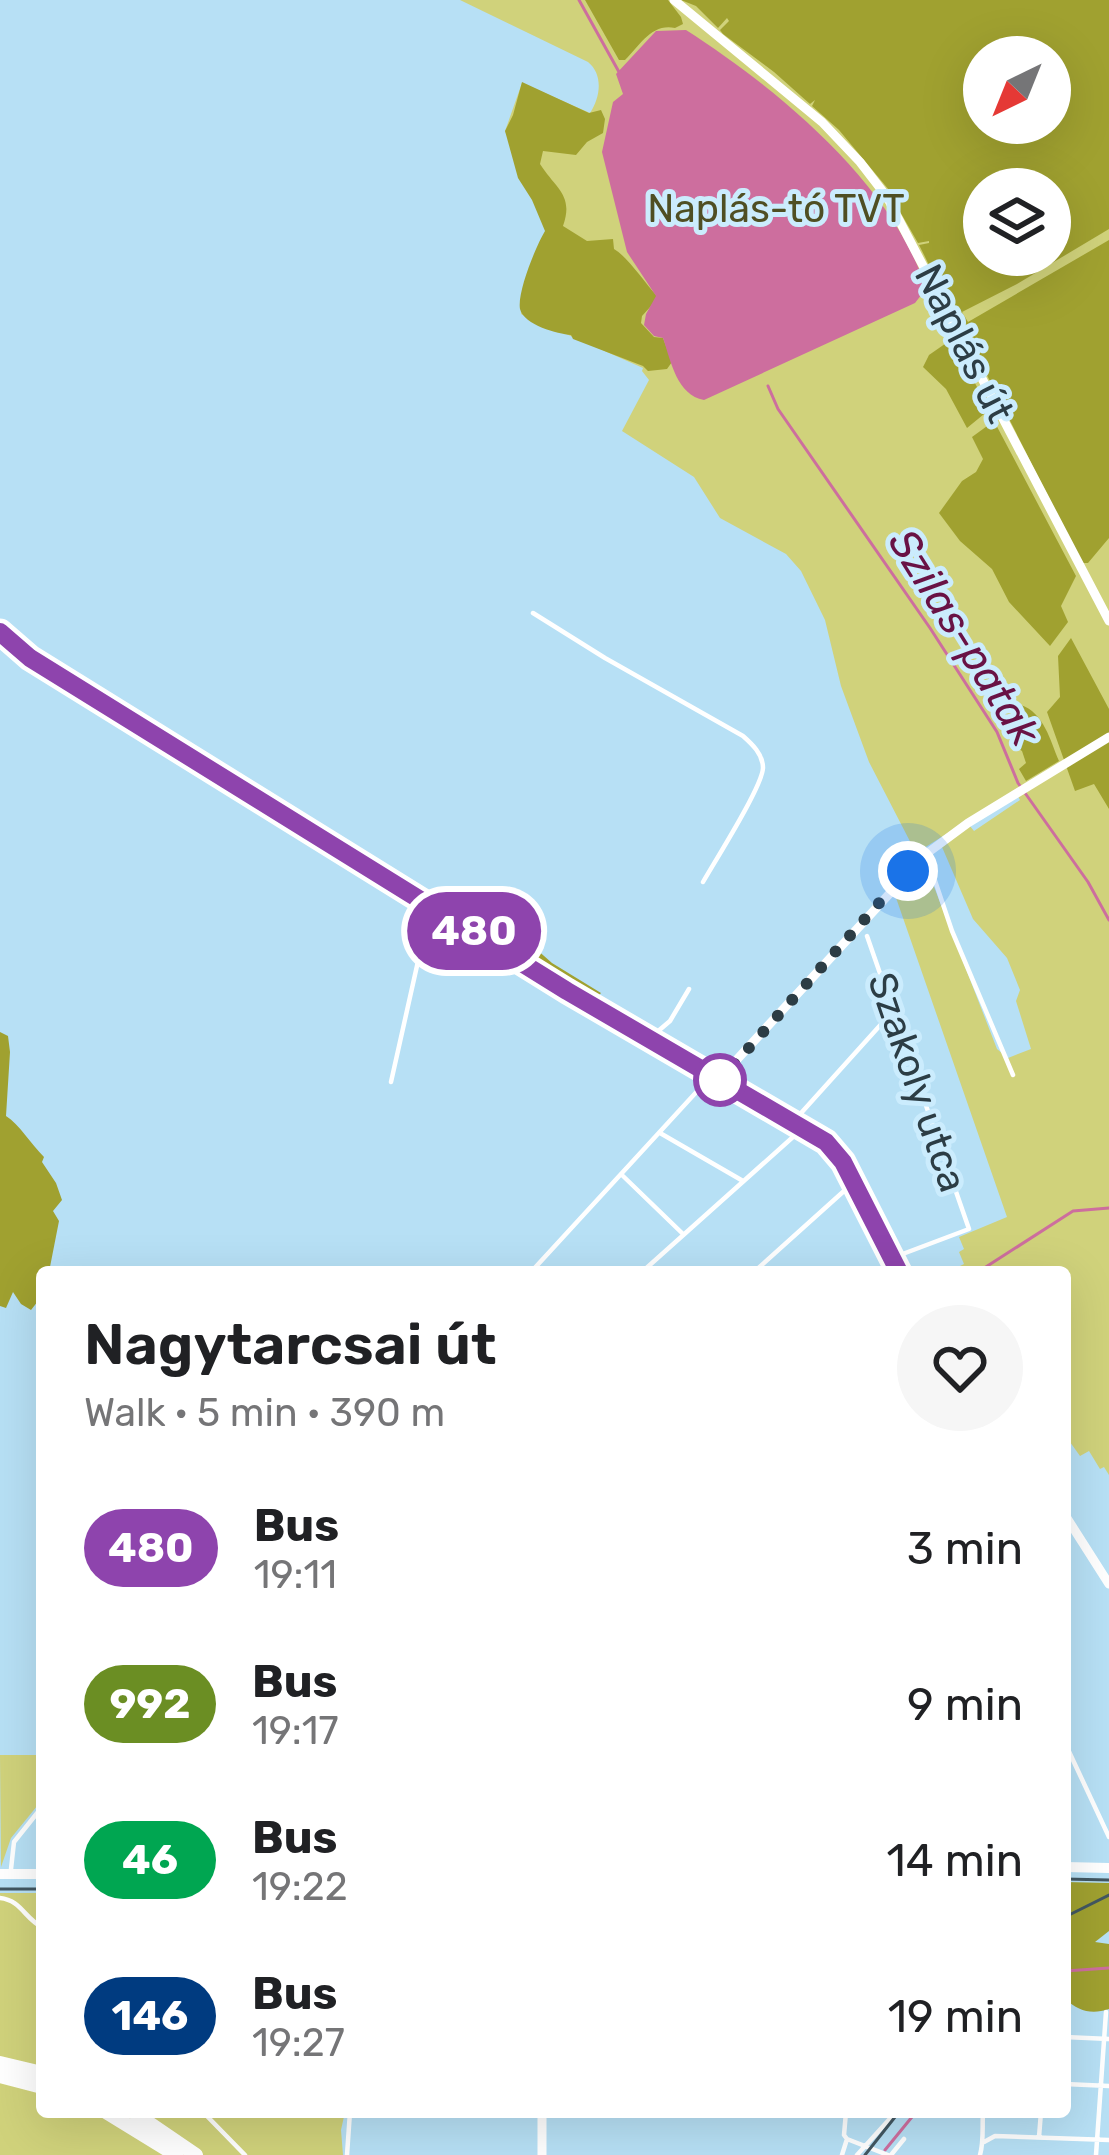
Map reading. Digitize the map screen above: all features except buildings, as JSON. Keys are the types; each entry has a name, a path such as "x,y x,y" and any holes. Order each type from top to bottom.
{"highway":[{"path":"0,2063 36,2072"},
{"path":"0,2076 36,2085"},
{"path":"116,2118 176,2155"},
{"path":"142,2118 196,2155"}],"main road":[{"name":"Naplás út","path":"674,0 822,122 887,197 1109,621"},
{"path":"0,632 30,658 567,991 834,1149 896,1266"},
{"path":"716,1077 926,854 1109,737"},
{"path":"1071,1524 1109,1584"},
{"path":"1071,1867 1109,1868"},
{"path":"542,2118 542,2155"}],"street":[{"path":"533,614 743,736 758,751 763,770 756,788 703,882"},
{"path":"926,854 952,932 1013,1075"},
{"path":"391,1082 423,939 439,909"},
{"name":"Szakoly utca","path":"867,936 969,1229 892,1258"},
{"path":"650,1038 670,1021 689,989"},
{"path":"648,1266 798,1125 893,1011"},
{"path":"537,1266 716,1077"},
{"path":"659,1132 743,1181"},
{"path":"622,1175 683,1234"},
{"path":"761,1266 854,1182"},
{"path":"1071,1756 1109,1837"},
{"path":"6,1874 14,1842 36,1814"},
{"path":"0,1898 19,1905 36,1924"},
{"path":"1096,2155 1105,2086 1106,2012"},
{"path":"1071,2038 1107,2039"},
{"path":"1071,2084 1105,2086"},
{"path":"209,2118 244,2155"},
{"path":"347,2155 350,2118"},
{"path":"846,2118 844,2134 856,2143 890,2155 904,2139"},
{"path":"857,2155 891,2118"},
{"path":"980,2155 983,2118"},
{"path":"1039,2137 1040,2118"},
{"path":"984,2142 995,2136 1109,2140"},
{"path":"842,2155 847,2139"}],"green space":[{"name":"Naplás-tó TVT","path":"460,0 1109,0 1109,1475 1089,1451 1080,1456 1071,1443 1071,1266 960,1266 964,1264 959,1252 964,1249 959,1237 1007,1217 894,892 924,861 997,1049 1008,1058 1031,1049 1016,1001 1020,990 1007,958 973,919 942,847 1020,800 1015,791 916,853 869,762 841,686 825,620 801,571 786,554 720,518 694,477 622,431 649,380 643,368 521,314 547,227 505,131 522,83 590,113 599,87 588,62"},
{"path":"0,1755 36,1755 36,1807 11,1838 1,1867"},
{"path":"0,1893 36,1893 36,2118 344,2118 343,2155 0,2155"}],"shaded area":[{"path":"585,0 668,0 683,24 653,32 625,60 619,60"},
{"path":"681,0 1109,0 1109,229 1071,252 1071,168 963,168 963,276 1030,276 962,312 968,322 1047,276 1071,276 1071,262 1109,240 1109,538 1088,563 1082,563 963,328 963,315 955,316 941,290 919,245 929,241 918,243 891,196 893,190 812,106 815,100 810,104 723,34 720,30 727,18 718,28 696,6"},
{"path":"686,30 756,79 825,139 884,208 924,282 915,303 704,400 681,385 663,338 644,325 656,296 627,252 602,152 613,102 623,94 616,74 656,31"},
{"path":"522,82 589,113 601,110 603,133 576,155 543,151 540,164 565,199 563,226 587,241 613,239 614,249 657,296 641,323 654,337 663,338 672,362 667,369 648,371 571,335 542,328 523,315 524,281 545,231 518,178 505,131"},
{"path":"952,339 989,410 967,428 946,389 923,367 929,355"},
{"path":"994,421 1076,576 1061,606 1068,622 1050,646 1009,602 992,569 960,541 939,513 962,481 976,472 983,459 972,437"},
{"path":"1071,638 1109,709 1109,809 1094,784 1075,791 1047,712 1060,697 1058,656"},
{"path":"1021,705 1041,721 1059,761 1026,781 1019,769 1026,763 1022,751 1011,743 1011,715"},
{"path":"442,892 527,941 552,963 601,993 595,1000 436,902"},
{"path":"0,1032 8,1036 10,1052 6,1116 44,1157 42,1162 62,1200 53,1211 59,1221 50,1266 36,1266 36,1304 31,1310 13,1292 6,1308 0,1306"},
{"path":"1071,1882 1109,1883 1109,1931 1095,1942 1109,1944 1109,2009 1096,2012 1071,2003"}],"waterway":[{"name":"Szilas-patak","path":"579,0 619,72"},
{"name":"Szilas-patak","path":"768,386 778,409 997,732 1018,783 1109,920"},
{"path":"987,1266 1073,1211 1109,1208"},
{"path":"1071,1971 1109,1968"},
{"path":"885,2150 911,2118"}],"tram line":[{"path":"1071,1879 1109,1880"},
{"path":"0,1889 36,1889"},
{"path":"1071,1914 1109,1895"},
{"path":"865,2155 894,2118"}],"bus line":[{"name":"480","path":"0,632 30,658 567,991 826,1142 843,1162 896,1266"}],"route":[{"path":"720,1080 908,871"}]}
